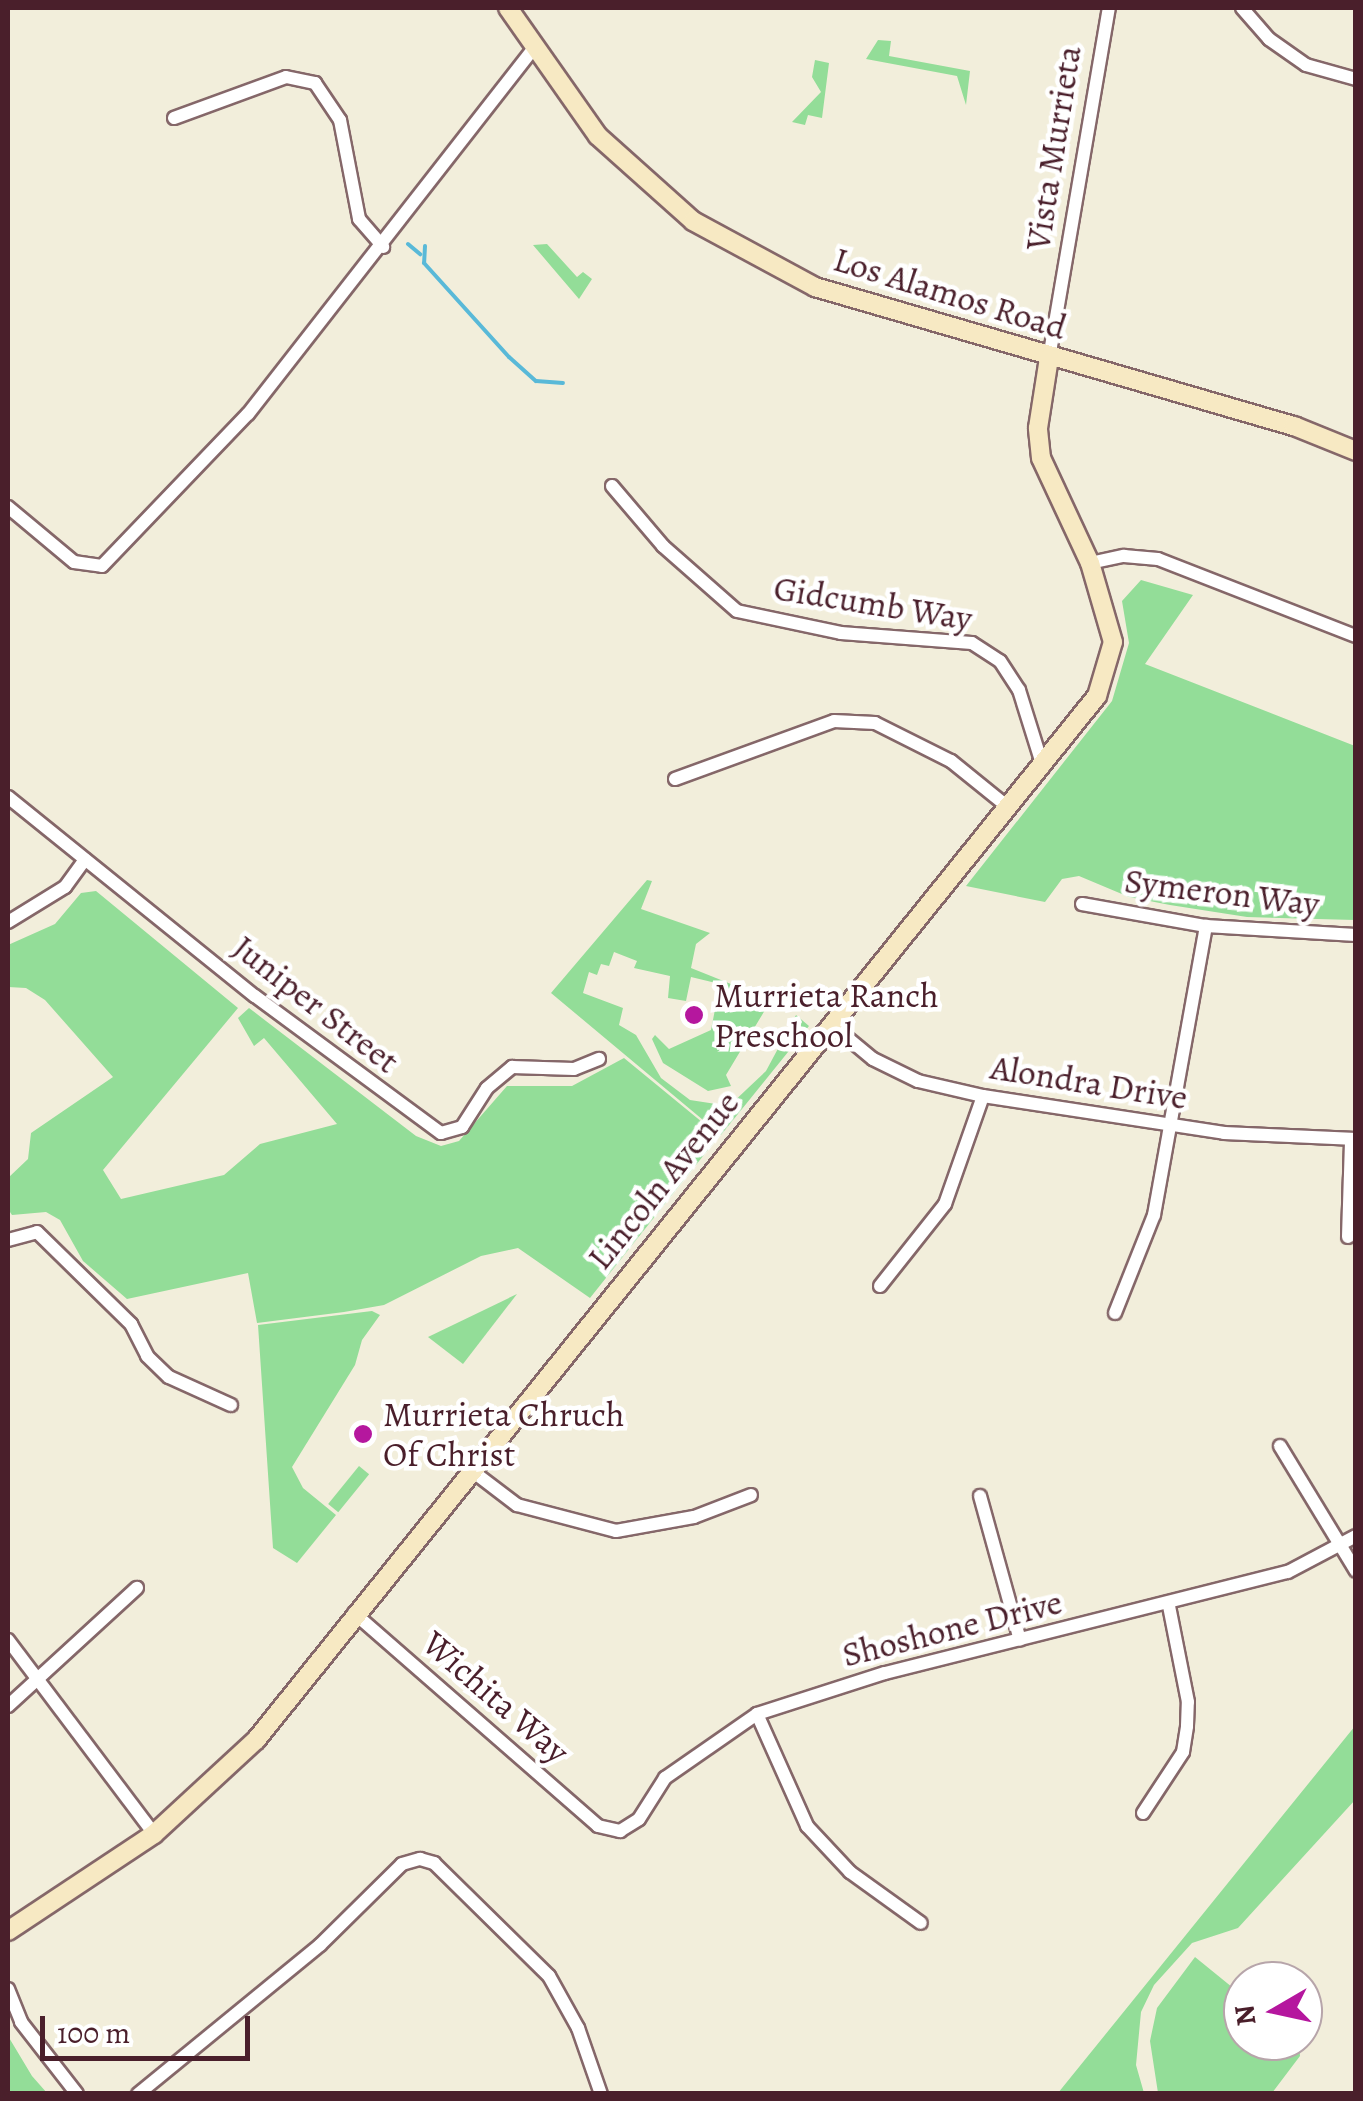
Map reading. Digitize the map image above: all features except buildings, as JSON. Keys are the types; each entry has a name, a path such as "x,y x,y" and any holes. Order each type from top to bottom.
{"street":[{"name":"Los Alamos Road","path":"508,8 532,49 598,136 693,220 815,288 1294,426 1356,451"},
{"name":"Vista Murrieta","path":"1050,358 1109,8"},
{"path":"1242,8 1269,39 1306,65 1356,79"},
{"path":"8,507 74,562 102,566 248,414 383,248 532,49"},
{"path":"174,118 286,77 316,83 340,120 359,219 383,248"},
{"name":"Lincoln Avenue","path":"8,1931 154,1834 256,1740 354,1613 1097,696 1114,642 1090,563 1040,458 1038,428 1050,358"},
{"name":"Gidcumb Way","path":"612,486 663,546 738,612 841,633 972,643 1000,661 1019,690 1043,767"},
{"path":"1090,563 1124,556 1158,559 1356,636"},
{"path":"675,779 834,721 875,723 951,760 1009,808"},
{"name":"Juniper Street","path":"8,796 441,1134 462,1127 486,1088 512,1067 574,1069 599,1060"},
{"path":"8,922 65,887 85,859"},
{"name":"Symeron Way","path":"1082,904 1206,926 1356,935"},
{"path":"1115,1314 1154,1215 1206,926"},
{"name":"Alondra Drive","path":"832,1025 874,1059 918,1081 983,1096 1168,1126 1353,1140"},
{"path":"880,1286 946,1204 983,1096"},
{"path":"1348,1237 1353,1140"},
{"path":"8,1240 39,1234 131,1324 147,1356 169,1377 230,1405"},
{"path":"1280,1446 1356,1571"},
{"path":"471,1470 517,1504 616,1531 694,1517 751,1494"},
{"path":"980,1496 1020,1640"},
{"name":"Shoshone Drive","path":"598,1826 632,1827 665,1778 757,1714 1020,1640 1168,1606 1288,1572 1356,1536"},
{"path":"8,1706 39,1682 137,1588"},
{"path":"1144,1813 1182,1752 1187,1726 1188,1702 1168,1606"},
{"name":"Wichita Way","path":"354,1613 598,1826"},
{"path":"8,1640 154,1834"},
{"path":"757,1714 806,1826 850,1872 921,1923"},
{"path":"138,2094 320,1945 402,1864 420,1859 434,1864 549,1976 578,2028 601,2094"},
{"path":"8,1990 21,2022 77,2094"}],"green space":[{"path":"878,40 891,41 889,56 970,71 966,105 957,76 866,59"},
{"path":"815,60 829,63 822,118 808,115 805,125 792,122 821,92 812,77"},
{"path":"547,244 577,277 583,272 592,279 579,299 533,245"},
{"path":"1141,580 1193,595 1145,664 1355,746 1355,920 1247,917 1170,905 1129,897 1079,876 1062,879 1045,902 966,886 1112,701 1129,643 1122,601"},
{"path":"647,880 652,881 641,909 710,933 696,944 691,968 771,1000 726,1075 731,1086 708,1091 663,1063 652,1039 655,1035 669,1049 711,1030 720,984 691,977 686,1001 668,998 670,976 634,968 637,961 614,952 609,966 601,964 597,975 589,972 583,993 623,1008 619,1025 636,1035 661,1078 690,1100 729,1106 766,1071 796,1015 809,1026 721,1135 551,993"},
{"path":"96,891 238,1008 103,1170 121,1199 224,1175 260,1144 337,1124 264,1038 254,1046 238,1018 249,1008 416,1136 441,1146 459,1141 507,1086 572,1086 624,1058 719,1136 590,1298 518,1248 481,1256 384,1305 344,1312 257,1323 248,1273 127,1299 83,1261 60,1220 46,1212 12,1215 8,1209 8,1178 28,1159 31,1133 113,1077 45,1000 26,988 8,987 8,945 55,924 81,893"},
{"path":"517,1294 463,1364 428,1337"},
{"path":"372,1311 380,1315 362,1340 355,1365 292,1467 303,1488 336,1515 297,1563 273,1548 258,1325"},
{"path":"359,1466 369,1474 338,1512 328,1504"},
{"path":"1355,1726 1355,1800 1238,1928 1192,1943 1154,1985 1141,2012 1136,2065 1144,2093 1058,2093"},
{"path":"1195,1957 1223,1980 1223,2061 1296,2061 1272,2093 1158,2093 1150,2041 1157,2008"},
{"path":"8,2036 32,2076 47,2093 8,2093"}],"waterway":[{"path":"408,244 420,254"},
{"path":"425,246 424,263 509,357 536,381 563,383"}],"place":[{"name":"Murrieta Ranch Preschool","path":"694,1015"},
{"name":"Murrieta Chruch Of Christ","path":"363,1434"}]}
